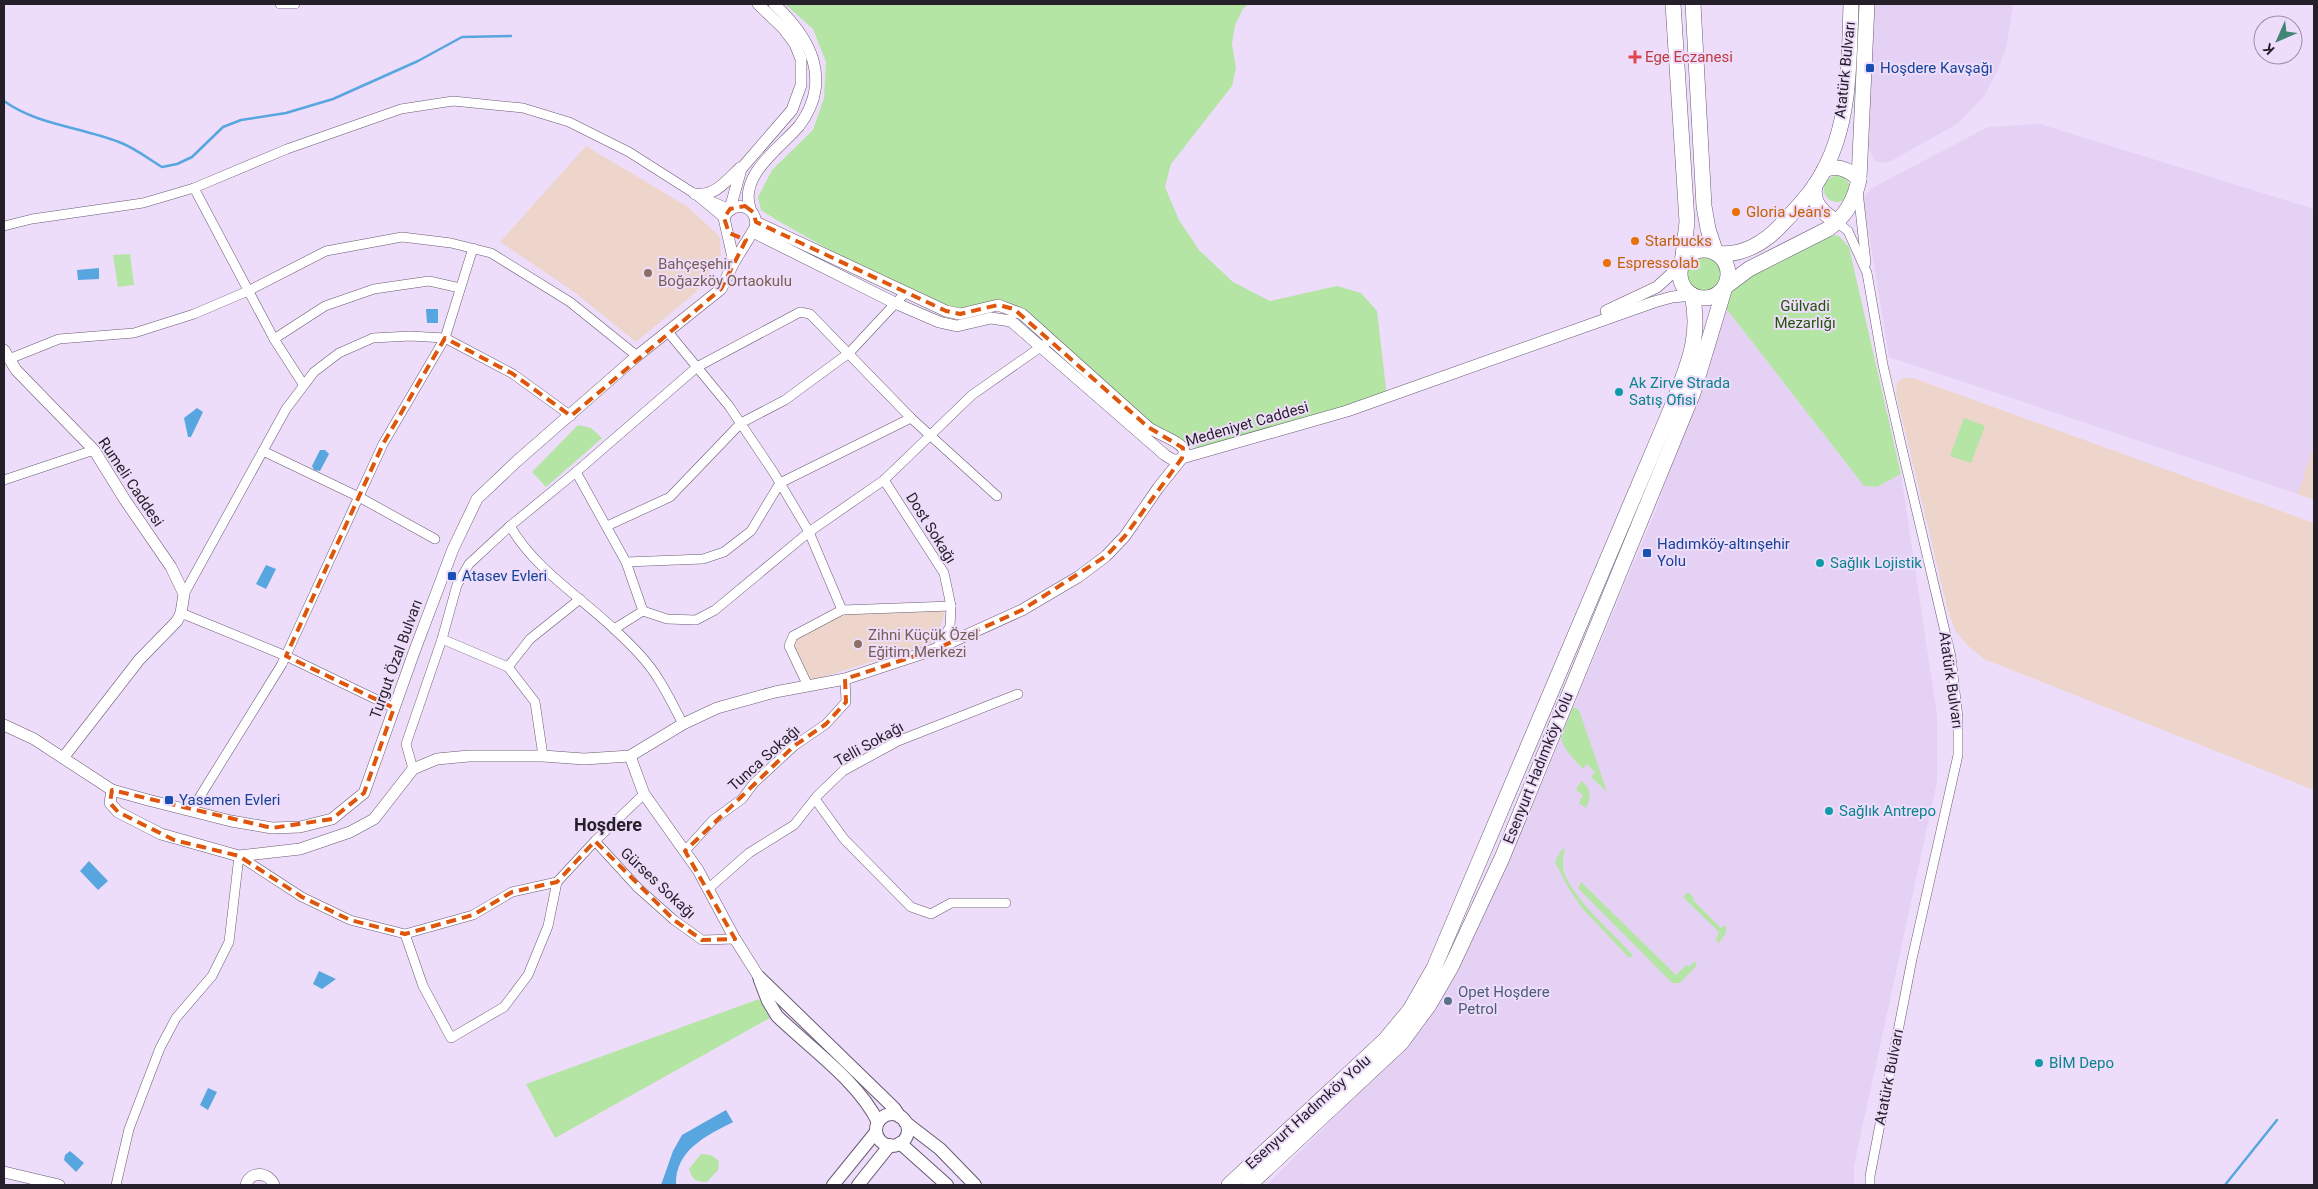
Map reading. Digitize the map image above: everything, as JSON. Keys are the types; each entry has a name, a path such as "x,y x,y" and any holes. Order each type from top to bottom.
{"main road":[{"path":"1673,4 1687,222 1680,271 1682,285 1692,295 1699,298 1713,296 1724,287 1728,280 1726,264 1716,253 1708,229 1704,206 1693,4"},
{"name":"Atatürk Bulvarı","path":"1716,253 1729,255 1740,253 1764,240 1779,227 1815,185 1824,170 1842,118 1848,78 1851,4"},
{"name":"Atatürk Bulvarı","path":"1724,287 1750,269 1807,242 1837,222 1852,202 1858,183 1867,4"},
{"path":"1824,170 1840,168 1848,171 1858,183"},
{"path":"1815,185 1814,194 1817,206 1837,222"},
{"path":"1682,264 1686,257 1700,250 1716,253"},
{"name":"Esenyurt Hadımköy Yolu","path":"1229,1185 1385,1040 1419,996 1454,944 1502,858 1690,402 1724,287"},
{"name":"Esenyurt Hadımköy Yolu","path":"1249,1185 1401,1043 1430,1005 1675,400 1691,356 1696,335 1696,314 1692,295"},
{"path":"759,977 894,1108 903,1119 940,1149 975,1185"},
{"path":"759,977 768,1001 778,1016 854,1089 871,1108 881,1141 895,1144 947,1185"},
{"path":"833,1185 885,1115 903,1119"},
{"path":"858,1185 895,1144 906,1135 903,1119"}],"street":[{"path":"280,4 295,4"},
{"path":"695,194 706,195 713,192 744,165 797,102 801,85 801,59 796,44 783,28 758,4"},
{"path":"752,230 753,212 750,208 748,193 752,180 806,118 814,90 815,71 809,46 802,33 774,4"},
{"path":"4,226 32,219 143,203 194,188 287,149 401,109 453,101 523,108 570,122 629,152 727,214"},
{"path":"734,262 729,233 726,229 727,214 738,176 744,165"},
{"name":"Atatürk Bulvarı","path":"1858,183 1867,273 1896,421 1951,658 1959,734 1958,756 1912,959 1870,1181"},
{"path":"194,188 274,338 303,384"},
{"path":"727,214 740,205 750,208"},
{"name":"Atatürk Bulvarı","path":"1837,222 1848,231 1867,273"},
{"path":"729,233 738,238 752,230"},
{"path":"752,230 946,311 960,314 992,305 1004,305 1022,314 1148,427 1181,446 1184,450 1182,458 1174,460 1165,455 1011,321 991,318 968,325 948,324 895,303 752,230"},
{"name":"Turgut Özal Bulvarı","path":"4,724 34,739 112,790 231,821 272,828 300,827 332,819 364,793 453,549 477,499 517,461 571,416 637,356 721,289 752,230"},
{"path":"6,355 59,339 134,333 194,314 248,291 326,251 402,237 451,243 491,253 570,302 637,356"},
{"path":"191,811 286,656 383,444 445,338 473,248"},
{"path":"1536,342 1657,288 1682,264"},
{"path":"274,338 325,306 374,289 429,281 460,288"},
{"path":"607,526 670,497 741,423 785,400 849,353 904,293"},
{"path":"1536,342 1654,302 1672,297 1692,295"},
{"path":"413,769 406,744 442,639 457,585 469,564 510,526 576,472 697,367 800,312 810,314 911,418 997,496"},
{"path":"668,332 741,423 780,483 809,532 842,610"},
{"path":"63,758 139,660 177,621 181,613 184,594 286,409 303,384 314,372 339,353 373,338 410,336 445,338 513,374 571,416"},
{"path":"643,611 667,619 696,620 715,610 809,532 884,480 972,396 1052,339"},
{"name":"Medeniyet Caddesi","path":"630,756 683,724 718,708 775,692 845,679 936,649 1022,610 1078,577 1106,556 1126,536 1158,488 1182,458 1347,411 1536,342"},
{"name":"Rumeli Caddesi","path":"6,355 16,370 94,450 125,500 172,567 184,594"},
{"path":"626,562 703,559 724,552 750,531 780,483 911,418"},
{"path":"4,480 94,450"},
{"path":"263,451 359,497 436,539"},
{"path":"576,472 626,562 643,611"},
{"name":"Dost Sokağı","path":"884,480 944,573 951,606 950,627 936,649"},
{"path":"510,526 519,541 614,629 659,679 683,724"},
{"path":"508,667 530,639 580,599"},
{"path":"808,686 789,646 793,636 842,610 951,606"},
{"path":"614,629 643,611"},
{"path":"181,613 286,656 394,708"},
{"path":"442,639 508,667 535,702 543,756"},
{"name":"Tunca Sokağı","path":"684,851 713,820 742,799 754,783 794,746 826,724 846,702 845,679"},
{"name":"Telli Sokağı","path":"708,889 749,852 794,825 815,799 843,771 898,740 1018,694"},
{"path":"239,856 300,849 350,832 374,819 413,769 437,759 469,756 543,756 584,759 630,756 644,794 708,889 735,939 759,977"},
{"path":"112,790 110,803 118,812 174,840 239,856 302,897 350,920 405,934 473,915 512,892 558,882"},
{"path":"405,934 423,986 451,1038 504,1007 528,975 548,926 558,882 595,841 644,794"},
{"path":"815,799 844,839 911,907 931,914 951,904 1006,903"},
{"name":"Gürses Sokağı","path":"595,841 638,888 674,920 702,940 735,939"},
{"path":"116,1185 129,1129 160,1048 176,1018 212,976 229,942 239,856"},
{"path":"4,1172 59,1185"},
{"path":"244,1184 253,1176 262,1174 271,1179 274,1185"}],"highlighted area":[{"path":"745,206 753,212 756,222 946,311 960,314 998,305 1014,309 1148,427 1183,448 1182,458 1125,536 1106,556 1022,610 936,649 845,679 846,702 826,724 794,746 685,851 735,939 702,940 674,920 595,841 557,882 512,892 473,915 405,934 350,920 302,897 239,856 174,840 118,812 110,803 112,790 272,828 332,819 364,793 394,708 286,656 383,444 445,338 513,374 571,416 721,289 746,240 729,233 724,218 730,209"}],"shaded area":[{"path":"1874,4 2013,4 2006,48 1985,95 1957,124 1891,161 1882,163 1875,161 1867,144"},
{"path":"2040,124 2314,209 2314,445 2298,494 1889,357 1863,198 1872,188 1988,127"},
{"path":"586,146 688,207 720,237 721,255 696,292 636,342 573,291 500,242"},
{"path":"1725,307 1864,486 1877,487 1901,474 1937,715 1937,782 1854,1166 1854,1185 1267,1185 1423,1028 1470,937 1527,818 1656,510"},
{"path":"1903,378 1913,378 2314,523 2314,790 1984,659 1967,645 1955,630 1948,611 1896,393 1897,382"},
{"path":"2314,445 2314,500 2298,494"},
{"name":"Zihni Küçük Özel Eğitim Merkezi","path":"943,607 944,615 941,625 932,643 813,680 803,675 789,646 793,636 842,610"}],"green space":[{"path":"785,4 1248,4 1243,9 1235,25 1232,44 1236,68 1232,86 1171,164 1165,187 1179,220 1199,250 1233,282 1270,301 1337,286 1361,293 1377,311 1387,397 1212,448 1181,446 1167,439 1014,309 960,314 905,293 761,210 758,197 772,170 813,130 824,98 826,62 813,29"},
{"path":"1837,176 1846,180 1850,189 1846,198 1837,202 1828,198 1824,189 1828,180"},
{"name":"Gülvadi Mezarlığı","path":"1834,235 1839,236 1849,247 1901,474 1877,487 1864,486 1725,307 1731,292 1745,279"},
{"path":"130,254 134,285 118,287 113,255"},
{"path":"1704,258 1711,259 1716,263 1720,268 1720,282 1716,287 1711,291 1704,292 1697,291 1692,287 1688,282 1687,275 1688,268 1692,263 1697,259"},
{"path":"1964,418 1985,426 1971,463 1950,456"},
{"path":"578,425 591,428 602,438 546,487 532,472"},
{"path":"1573,707 1579,710 1607,792 1591,777 1595,772 1587,764 1583,769 1562,742 1561,738"},
{"path":"1581,781 1590,793 1586,808 1579,803 1583,795 1576,790"},
{"path":"1562,849 1565,849 1563,867 1569,883 1594,916 1633,955 1629,958 1582,908 1569,889 1555,862"},
{"path":"1581,882 1676,975 1686,965 1689,967 1695,961 1697,965 1680,983 1672,983 1578,888"},
{"path":"1688,892 1694,898 1693,900 1721,928 1724,925 1726,927 1726,933 1719,943 1716,940 1719,932 1683,897"},
{"path":"759,999 770,1018 555,1138 526,1084"},
{"path":"701,1154 711,1155 719,1161 718,1170 707,1182 695,1180 689,1169"}],"water":[{"path":"99,268 99,279 78,280 77,270"},
{"path":"426,309 438,309 438,323 427,323"},
{"path":"197,408 203,412 191,437 188,437 184,418"},
{"path":"320,450 325,450 329,454 320,471 314,470 312,466"},
{"path":"266,565 276,569 266,589 256,584"},
{"path":"89,861 108,881 98,890 80,871"},
{"path":"319,971 336,979 322,989 313,984"},
{"path":"208,1088 217,1092 208,1110 200,1105"},
{"path":"726,1110 733,1122 703,1139 686,1153 677,1173 676,1185 661,1185 673,1151 682,1135"},
{"path":"70,1151 84,1163 76,1172 64,1160 65,1155"}],"waterway":[{"path":"4,101 45,121 125,144 162,167 177,164 192,157 223,127 241,120 286,113 333,99 418,61 462,37 511,36"},
{"path":"2225,1185 2277,1120"}],"place":[{"name":"Ege Eczanesi","path":"1635,57"},
{"name":"Hoşdere Kavşağı","path":"1870,68"},
{"name":"Gloria Jean's","path":"1736,212"},
{"name":"Starbucks","path":"1635,241"},
{"name":"Espressolab","path":"1607,263"},
{"name":"Bahçeşehir Boğazköy Ortaokulu","path":"648,273"},
{"name":"Ak Zirve Strada Satış Ofisi","path":"1619,392"},
{"name":"Hadımköy-altınşehir Yolu","path":"1647,553"},
{"name":"Sağlık Lojistik","path":"1820,563"},
{"name":"Atasev Evleri","path":"452,576"},
{"name":"Zihni Küçük Özel Eğitim Merkezi","path":"858,644"},
{"name":"Yasemen Evleri","path":"169,800"},
{"name":"Sağlık Antrepo","path":"1829,811"},
{"name":"Opet Hoşdere Petrol","path":"1448,1001"},
{"name":"BİM Depo","path":"2039,1063"}],"district":[{"name":"Hoşdere","path":"608,824"}]}
